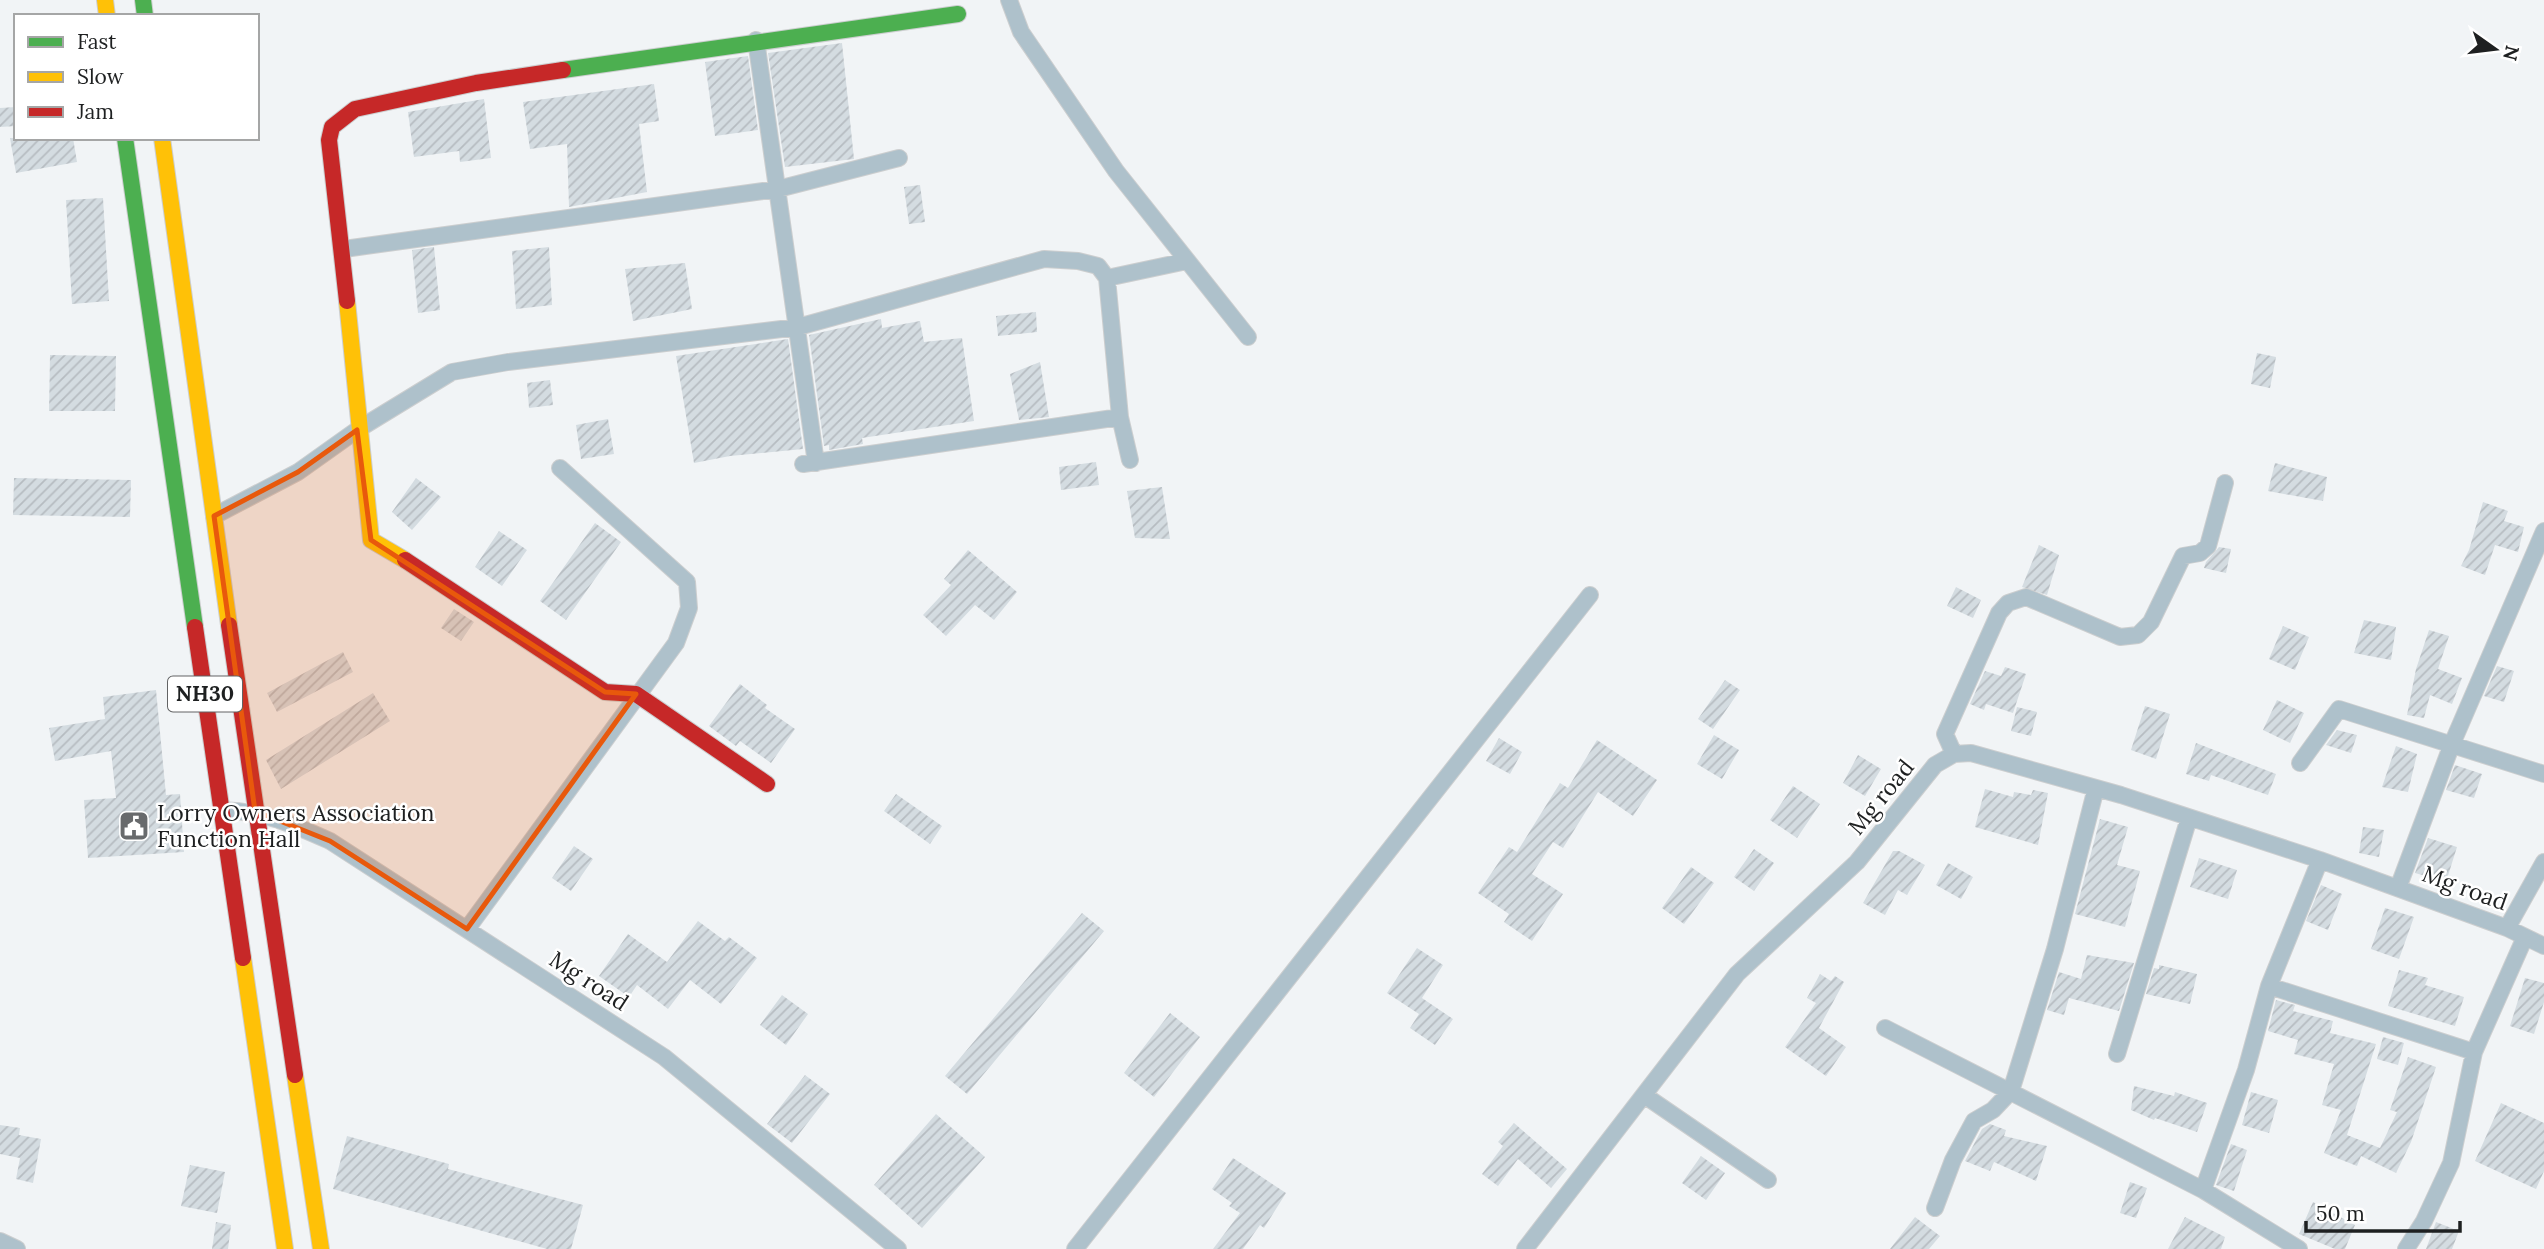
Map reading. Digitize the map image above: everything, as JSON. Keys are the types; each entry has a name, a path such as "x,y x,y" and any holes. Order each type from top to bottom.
{"main road":[{"path":"766,784 636,694 605,692 420,569 371,540 357,430 344,249 328,140 332,127 355,109 476,83 756,40 958,14"},
{"name":"NH30","path":"125,140 285,1249"},
{"name":"NH30","path":"162,140 255,811 321,1249"}],"street":[{"path":"1009,0 1021,32 1108,160 1248,337"},
{"path":"756,40 798,327 809,464 1120,417"},
{"path":"344,249 778,189 900,158"},
{"path":"214,516 298,472 357,430 452,372 508,362 798,327 1044,259 1078,261 1098,266 1107,278 1120,417 1130,460"},
{"path":"1107,278 1187,261"},
{"path":"467,929 636,694 676,643 689,608 687,582 560,468"},
{"path":"1954,754 1945,734 1952,712 1998,613 2008,603 2026,597 2120,637 2138,635 2151,622 2183,556 2200,553 2208,546 2225,483"},
{"path":"2398,888 2452,744 2544,531"},
{"path":"1075,1249 1590,595"},
{"path":"2300,763 2339,709 2544,774"},
{"name":"Mg road","path":"1525,1249 1737,974 1857,862 1935,765 1954,754 1971,753 2096,788 2320,860 2507,928 2544,946"},
{"path":"1935,1208 1953,1160 1974,1121 1993,1110 2011,1091 2055,949 2096,788"},
{"name":"Mg road","path":"222,810 255,811 278,817 330,841 467,929 664,1057 898,1249"},
{"path":"2117,1054 2189,818"},
{"path":"2203,1190 2246,1070 2269,986 2320,860"},
{"path":"2507,928 2544,862"},
{"path":"2406,1249 2424,1221 2452,1163 2474,1052 2525,937"},
{"path":"2269,986 2474,1052"},
{"path":"1885,1028 2203,1190 2299,1249"},
{"path":"1644,1095 1768,1180"},
{"path":"0,1241 17,1249"}],"highlighted area":[{"path":"357,430 371,540 605,692 636,694 467,929 330,841 255,811 214,516 298,472"}],"building":[{"path":"842,43 854,159 785,167 768,53"},
{"path":"748,56 758,130 715,136 705,62"},
{"path":"654,84 659,121 639,124 647,192 569,207 567,144 530,149 523,102"},
{"path":"484,99 491,158 460,162 459,151 414,157 408,112"},
{"path":"14,107 14,126 0,127 0,108"},
{"path":"10,138 73,140 77,162 16,173"},
{"path":"920,185 925,222 909,224 904,187"},
{"path":"103,198 109,301 72,304 66,200"},
{"path":"434,247 440,310 418,313 412,250"},
{"path":"549,247 552,305 516,309 512,251"},
{"path":"685,263 692,309 633,321 625,269"},
{"path":"1036,312 1037,332 998,336 996,316"},
{"path":"881,319 882,328 920,321 924,342 962,338 974,421 862,438 863,444 829,450 829,445 824,446 809,335"},
{"path":"788,339 803,449 730,456 694,463 676,356"},
{"path":"2257,353 2276,357 2270,388 2251,384"},
{"path":"50,355 116,356 115,411 49,411"},
{"path":"1040,362 1049,417 1019,420 1010,374"},
{"path":"550,380 553,405 529,408 527,383"},
{"path":"608,419 614,454 581,459 576,425"},
{"path":"1096,462 1099,485 1061,490 1059,467"},
{"path":"2275,463 2327,477 2323,501 2268,491"},
{"path":"14,478 131,480 130,517 13,515"},
{"path":"416,478 441,497 412,530 392,512"},
{"path":"1162,487 1170,539 1135,538 1127,491"},
{"path":"2483,502 2508,511 2504,521 2524,527 2518,552 2495,545 2485,575 2461,566 2469,550"},
{"path":"595,523 621,542 566,620 540,601"},
{"path":"499,531 527,550 502,586 475,567"},
{"path":"2039,545 2059,555 2047,595 2022,587"},
{"path":"2219,547 2231,549 2226,573 2204,568"},
{"path":"968,550 1017,592 994,620 975,605 946,636 923,615 951,585 944,579"},
{"path":"1956,587 1981,600 1973,618 1947,606"},
{"path":"454,609 474,622 461,641 441,628"},
{"path":"2364,620 2396,627 2391,660 2354,653"},
{"path":"2283,626 2309,637 2295,670 2269,659"},
{"path":"2429,630 2449,636 2438,669 2462,678 2452,704 2430,695 2424,718 2407,715 2416,669"},
{"path":"343,652 353,672 277,712 267,693"},
{"path":"2497,666 2514,671 2504,702 2484,696"},
{"path":"2005,667 2026,674 2013,713 1986,704 1984,710 1970,704 1985,671 2001,676"},
{"path":"1725,680 1740,690 1713,729 1698,719"},
{"path":"740,684 767,705 765,708 795,729 771,763 740,741 736,746 709,726"},
{"path":"156,690 166,795 180,794 184,852 88,858 84,800 116,798 111,751 55,761 49,728 105,719 103,697"},
{"path":"373,693 390,721 281,789 266,760"},
{"path":"2277,700 2304,713 2290,743 2263,730"},
{"path":"2145,706 2170,714 2156,759 2131,750"},
{"path":"2017,707 2037,712 2031,736 2011,731"},
{"path":"2337,730 2357,735 2351,753 2326,745"},
{"path":"1714,735 1739,750 1722,779 1697,764"},
{"path":"1499,738 1522,752 1510,774 1486,761"},
{"path":"1597,740 1657,780 1633,816 1598,792 1563,848 1553,842 1532,874 1563,894 1532,941 1504,922 1509,914 1478,893 1509,847 1517,852 1560,783 1568,788"},
{"path":"2196,743 2276,774 2268,795 2211,775 2209,781 2186,774"},
{"path":"2396,746 2417,754 2408,792 2382,787"},
{"path":"1858,755 1881,769 1865,796 1843,783"},
{"path":"2455,765 2482,774 2474,798 2446,790"},
{"path":"1793,786 1820,804 1797,838 1770,820"},
{"path":"1985,789 2013,797 2014,792 2031,795 2033,790 2048,793 2038,845 1975,827"},
{"path":"896,794 942,826 930,844 884,811"},
{"path":"2100,819 2128,827 2117,865 2140,871 2125,927 2075,914"},
{"path":"2363,827 2384,830 2379,857 2359,853"},
{"path":"2428,838 2457,847 2446,882 2415,873"},
{"path":"574,846 593,859 571,891 552,878"},
{"path":"1754,849 1774,863 1754,891 1734,877"},
{"path":"1893,851 1899,851 1925,865 1907,895 1898,890 1885,915 1863,903"},
{"path":"2199,858 2237,870 2228,899 2190,887"},
{"path":"1948,863 1973,877 1961,899 1936,885"},
{"path":"1691,867 1714,883 1684,924 1662,908"},
{"path":"2321,885 2342,894 2328,930 2306,921"},
{"path":"2385,908 2414,917 2399,959 2371,949"},
{"path":"1082,913 1104,931 967,1094 945,1076"},
{"path":"698,921 725,941 729,937 757,958 721,1004 690,980 668,1009 637,985 629,997 599,976 628,934 667,962"},
{"path":"1417,948 1443,965 1422,998 1453,1019 1435,1045 1410,1028 1419,1014 1387,993"},
{"path":"2087,955 2134,963 2119,1011 2069,998 2064,1015 2047,1010 2059,972 2081,979"},
{"path":"2159,965 2197,974 2190,1004 2146,994 2154,968 2159,969"},
{"path":"2399,970 2428,978 2425,985 2464,997 2455,1026 2388,1006"},
{"path":"1820,974 1831,981 1835,976 1844,982 1819,1028 1846,1047 1826,1076 1785,1047 1816,1003 1807,998"},
{"path":"2525,978 2544,983 2544,1002 2534,1034 2510,1026"},
{"path":"782,995 808,1014 786,1045 760,1025"},
{"path":"2276,1000 2295,1005 2293,1011 2333,1021 2330,1033 2376,1044 2347,1135 2380,1148 2397,1112 2390,1110 2408,1057 2436,1067 2411,1142 2396,1173 2361,1156 2357,1166 2324,1153 2341,1110 2322,1105 2334,1064 2294,1054 2298,1040 2268,1031"},
{"path":"1170,1013 1200,1037 1154,1097 1124,1073"},
{"path":"2383,1037 2404,1043 2398,1065 2377,1059"},
{"path":"805,1075 830,1094 792,1143 767,1124"},
{"path":"2134,1086 2174,1096 2175,1092 2207,1103 2197,1132 2155,1118 2154,1120 2131,1110"},
{"path":"2251,1092 2278,1100 2269,1133 2242,1125"},
{"path":"2501,1103 2544,1123 2544,1171 2536,1189 2475,1161"},
{"path":"936,1114 985,1157 922,1228 874,1185"},
{"path":"1514,1123 1567,1169 1551,1188 1518,1159 1498,1186 1482,1174 1503,1146 1498,1142"},
{"path":"1990,1124 2006,1130 2004,1136 2047,1146 2036,1181 1994,1162 1990,1171 1965,1161 1982,1129"},
{"path":"0,1125 20,1128 19,1135 41,1139 33,1183 16,1179 20,1158 0,1154"},
{"path":"347,1136 449,1164 448,1169 583,1205 571,1249 547,1249 333,1189"},
{"path":"2231,1144 2247,1150 2234,1191 2216,1185"},
{"path":"1701,1156 1725,1173 1706,1200 1682,1183"},
{"path":"1233,1158 1286,1193 1264,1228 1260,1225 1243,1249 1213,1249 1240,1213 1229,1206 1232,1203 1212,1189"},
{"path":"190,1165 225,1172 217,1213 181,1206"},
{"path":"2130,1182 2147,1188 2136,1218 2120,1213"},
{"path":"2313,1202 2355,1225 2345,1249 2335,1249 2299,1234"},
{"path":"1915,1217 1940,1236 1929,1249 1890,1249"},
{"path":"2185,1217 2225,1237 2221,1249 2168,1249"},
{"path":"216,1222 231,1225 228,1249 212,1249"},
{"path":"2436,1222 2459,1231 2452,1249 2426,1249"}],"traffic: fast":[{"path":"143,0 145,14"},
{"path":"563,70 958,14"},
{"path":"125,140 195,627"}],"traffic: slow":[{"path":"105,0 107,14"},
{"path":"162,140 229,625"},
{"path":"347,301 371,540 405,560"},
{"path":"243,958 285,1249"},
{"path":"295,1075 321,1249"}],"traffic: jam":[{"path":"347,301 329,140 332,127 355,109 476,83 563,70"},
{"path":"405,560 605,692 636,694 767,784"},
{"path":"229,625 295,1075"},
{"path":"195,627 243,958"}],"place":[{"name":"Lorry Owners Association Function Hall","path":"134,826"}]}
